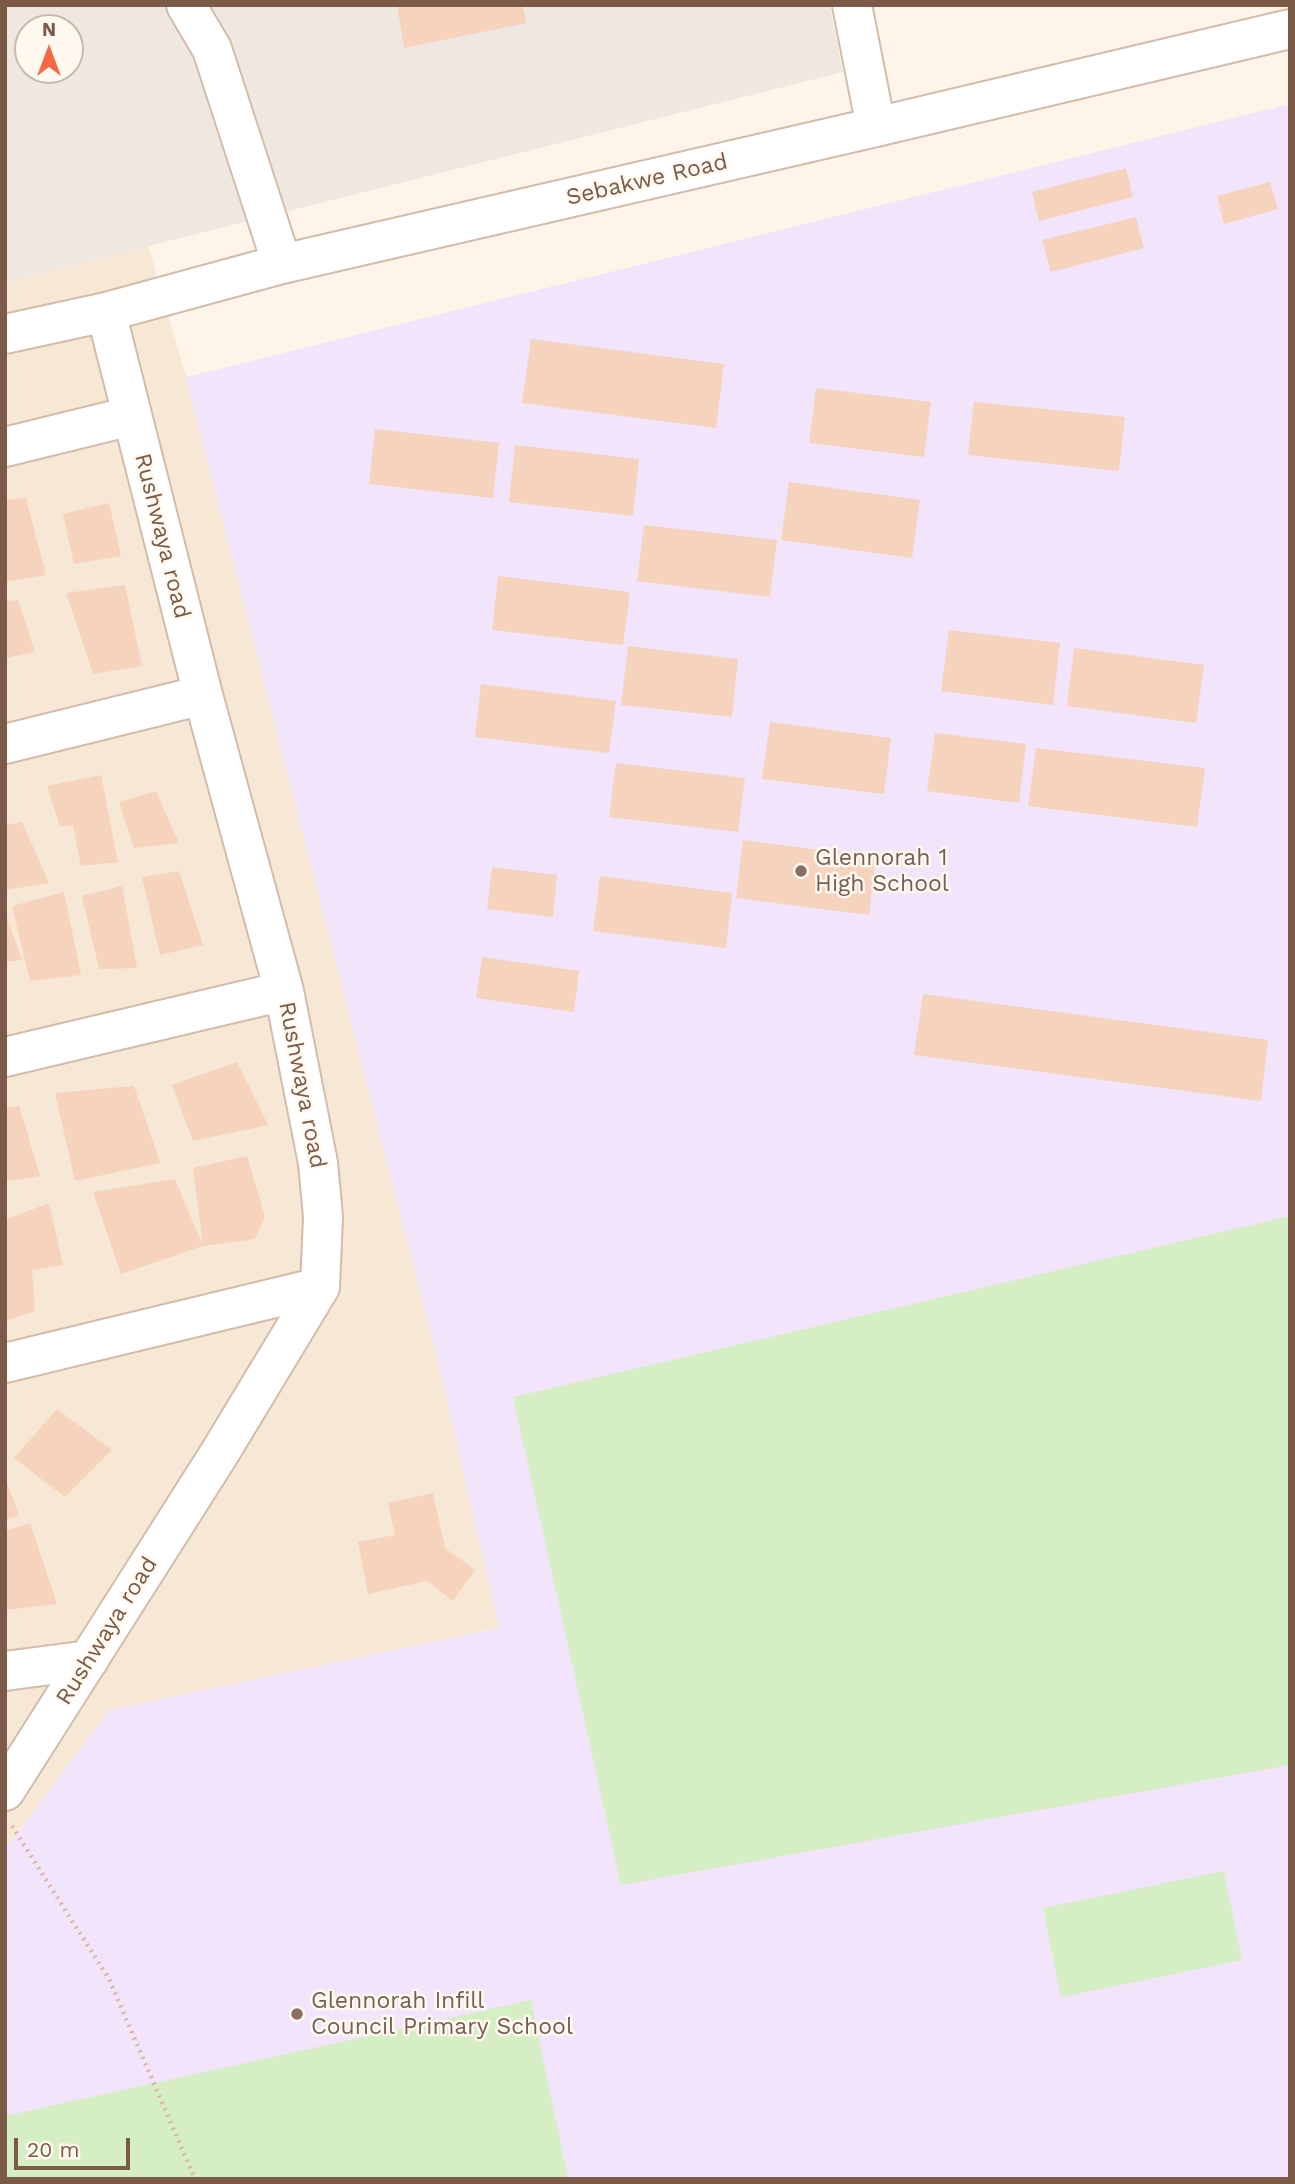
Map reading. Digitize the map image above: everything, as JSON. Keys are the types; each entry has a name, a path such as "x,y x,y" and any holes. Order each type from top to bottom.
{"street":[{"path":"186,5 212,49 282,264"},
{"path":"852,5 876,127"},
{"name":"Sebakwe Road","path":"5,334 106,312 282,264 1290,29"},
{"name":"Rushwaya road","path":"5,1791 219,1454 320,1287 323,1217 318,1163 284,991 203,695 106,312"},
{"path":"5,447 131,416"},
{"path":"5,744 203,695"},
{"path":"5,1057 284,991"},
{"path":"5,1363 320,1287"},
{"path":"5,1671 89,1660"}],"path":[{"path":"5,1815 109,1979 195,2179"}],"shaded area":[{"path":"5,5 830,5 843,72 5,282"},
{"name":"Glennorah 1 High School","path":"1290,104 1290,2179 5,2179 5,1849 109,1710 499,1628 439,1365 186,377"},
{"path":"148,245 186,377 439,1365 502,1627 109,1710 5,1849 5,282"}],"green space":[{"path":"1290,1216 1290,1765 621,1885 513,1397"},
{"path":"1224,1871 1242,1960 1061,1997 1043,1908"},
{"path":"531,2000 568,2179 5,2179 5,2116"}],"building":[{"path":"397,5 522,5 527,23 404,48"},
{"path":"1126,168 1133,197 1039,221 1032,192"},
{"path":"1270,182 1278,209 1224,224 1217,196"},
{"path":"1136,217 1144,248 1051,272 1042,240"},
{"path":"531,339 724,364 716,428 522,403"},
{"path":"816,388 931,402 924,457 809,443"},
{"path":"974,402 1125,417 1119,471 968,455"},
{"path":"375,429 499,443 493,498 369,484"},
{"path":"515,445 639,459 633,516 509,502"},
{"path":"789,482 920,500 912,558 781,540"},
{"path":"26,498 46,575 5,582 5,500"},
{"path":"109,503 121,556 74,564 63,514"},
{"path":"644,525 777,540 770,597 637,581"},
{"path":"498,576 630,592 623,645 492,630"},
{"path":"125,585 142,666 93,674 66,593"},
{"path":"18,600 35,652 5,658 5,602"},
{"path":"949,630 1060,643 1053,705 941,691"},
{"path":"628,646 738,659 732,717 621,705"},
{"path":"1074,648 1204,665 1196,723 1067,706"},
{"path":"481,684 616,701 609,753 475,737"},
{"path":"770,722 891,738 884,794 762,779"},
{"path":"935,733 1026,744 1019,803 927,791"},
{"path":"1036,748 1205,768 1197,827 1028,806"},
{"path":"616,763 745,778 738,832 609,817"},
{"path":"101,775 118,862 81,866 73,825 60,827 47,786"},
{"path":"156,791 179,843 134,848 119,802"},
{"path":"22,822 49,883 5,890 5,825"},
{"path":"743,840 876,857 869,915 736,898"},
{"path":"492,867 557,875 553,917 487,909"},
{"path":"179,871 203,945 160,955 142,877"},
{"path":"600,876 732,893 726,948 593,931"},
{"path":"122,886 137,968 99,969 82,896"},
{"path":"64,892 81,975 30,981 12,906"},
{"path":"6,916 22,960 5,962"},
{"path":"482,957 579,971 574,1012 476,998"},
{"path":"923,994 1268,1040 1261,1101 914,1055"},
{"path":"237,1062 268,1125 193,1141 172,1085"},
{"path":"134,1086 160,1163 75,1181 55,1093"},
{"path":"19,1106 40,1176 8,1181 5,1174 5,1108"},
{"path":"247,1156 265,1217 255,1239 203,1246 193,1168"},
{"path":"175,1179 203,1246 121,1274 93,1192"},
{"path":"49,1203 63,1265 32,1270 35,1311 5,1321 5,1220"},
{"path":"57,1409 112,1450 65,1497 14,1458"},
{"path":"5,1479 19,1516 5,1519"},
{"path":"433,1493 445,1548 475,1570 453,1601 427,1581 368,1594 358,1542 395,1535 388,1503"},
{"path":"30,1523 57,1604 5,1610 5,1531"}],"place":[{"name":"Glennorah 1 High School","path":"801,871"},
{"name":"Glennorah Infill Council Primary School","path":"297,2014"}]}
